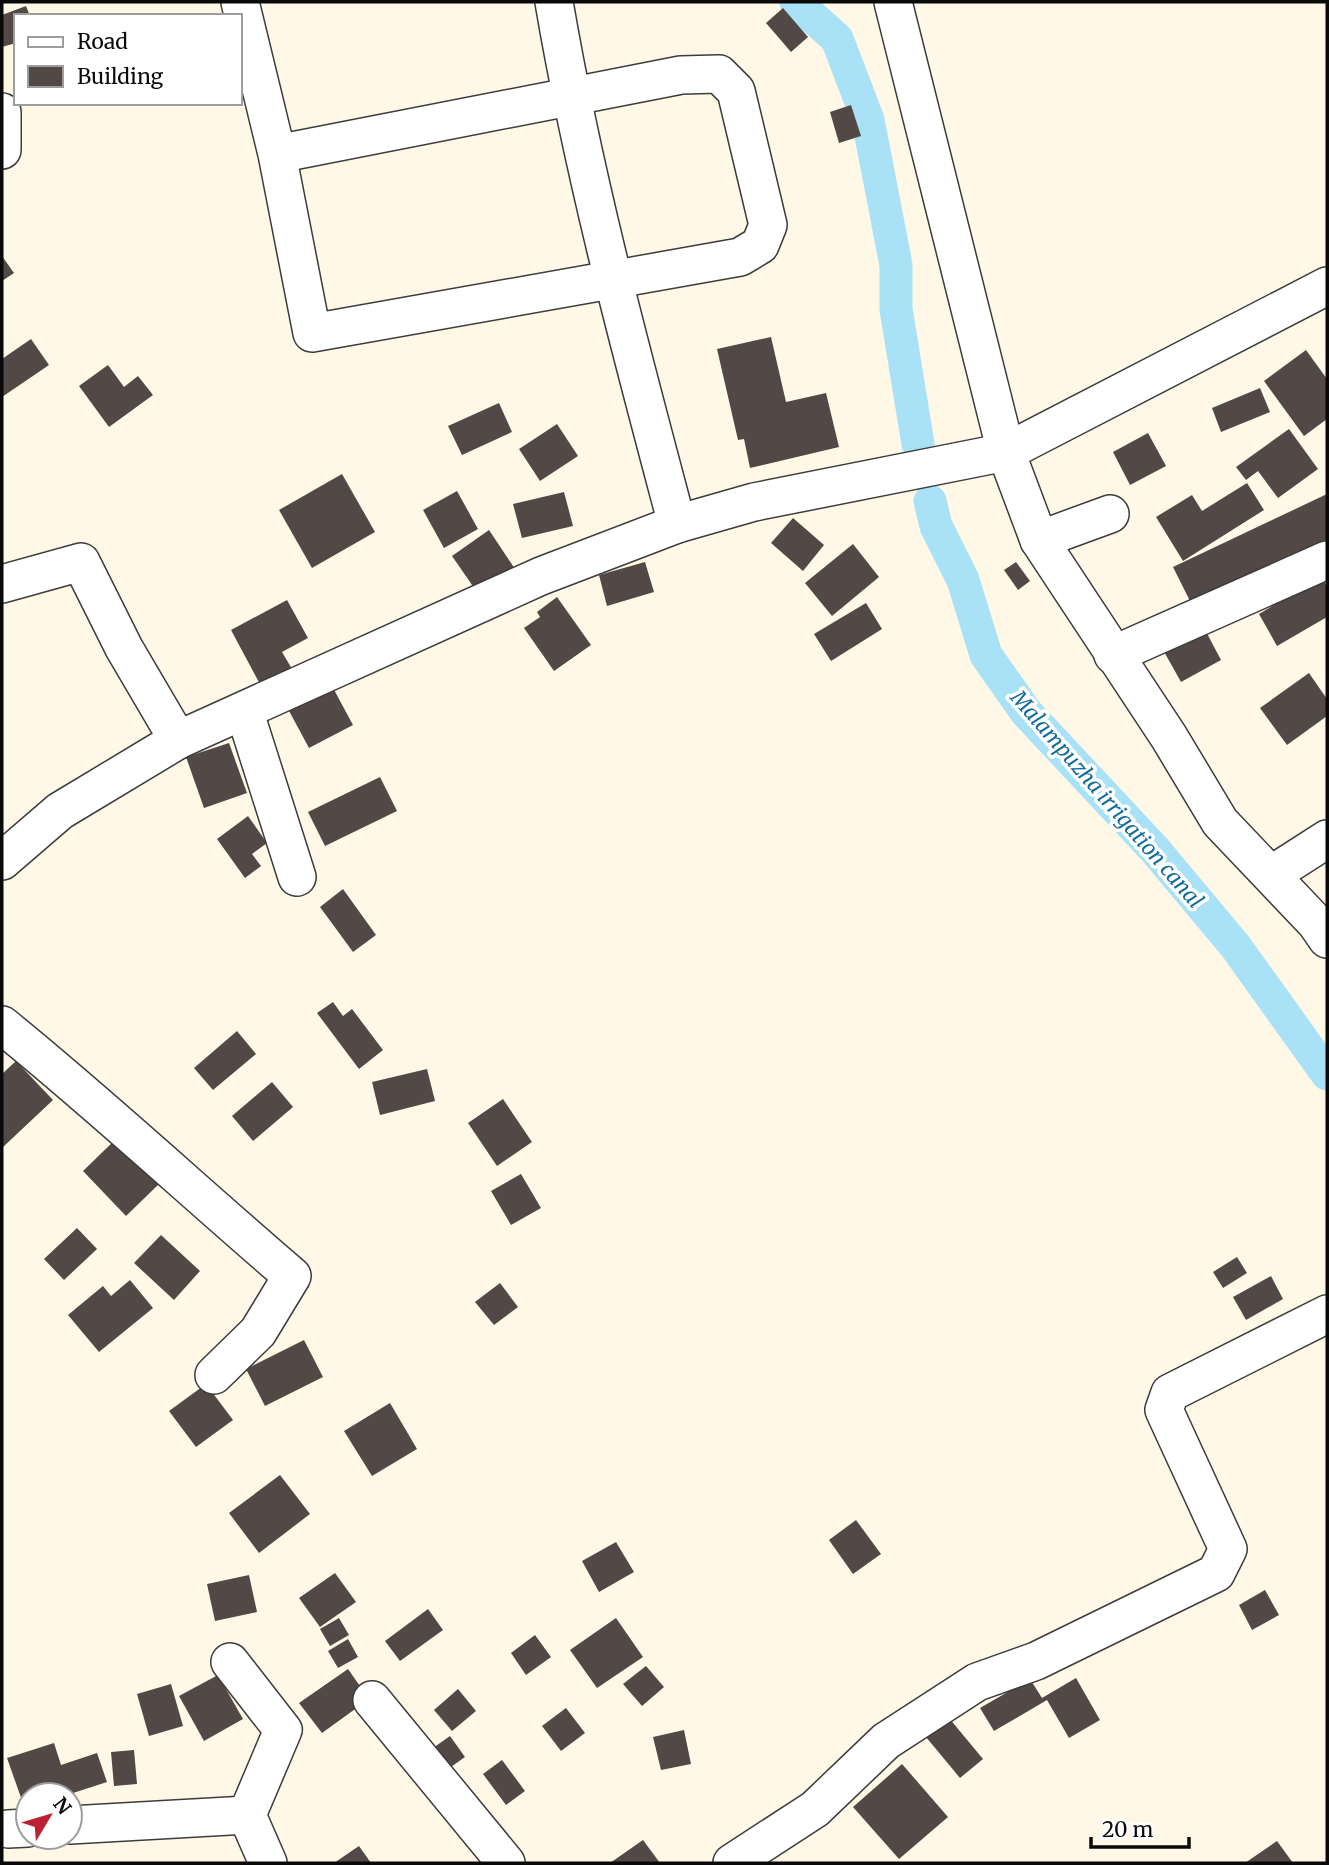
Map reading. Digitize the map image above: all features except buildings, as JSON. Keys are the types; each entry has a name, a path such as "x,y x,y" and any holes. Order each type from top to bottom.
{"street":[{"path":"240,2 277,154 312,333 740,257 760,245 768,225 736,91 719,74 681,75 277,154"},
{"path":"554,2 571,98 612,279 677,524"},
{"path":"893,2 1006,452 1039,540 1169,737 1220,822 1327,939"},
{"path":"2,112 2,150"},
{"path":"2,861 60,811 178,740 245,713 541,576 677,524 754,502 1006,452 1327,286"},
{"path":"1039,540 1110,514"},
{"path":"1114,655 1327,560"},
{"path":"2,584 81,562 124,648 178,740"},
{"path":"245,713 298,877"},
{"path":"1271,875 1327,839"},
{"path":"2,1024 85,1092 172,1173 292,1276 258,1332 214,1375"},
{"path":"732,1863 815,1810 886,1741 976,1682 1036,1661 1216,1573 1228,1549 1164,1410 1170,1393 1327,1314"},
{"path":"230,1662 283,1730 247,1815 268,1863"},
{"path":"372,1700 506,1863"},
{"path":"84,1824 247,1815"}],"waterway":[{"name":"Malampuzha irrigation canal","path":"796,2 837,39 868,120 896,265 896,309 918,444"},
{"name":"Malampuzha irrigation canal","path":"930,501 936,526 963,580 986,655 1026,712 1155,850 1236,947 1327,1074"}]}
